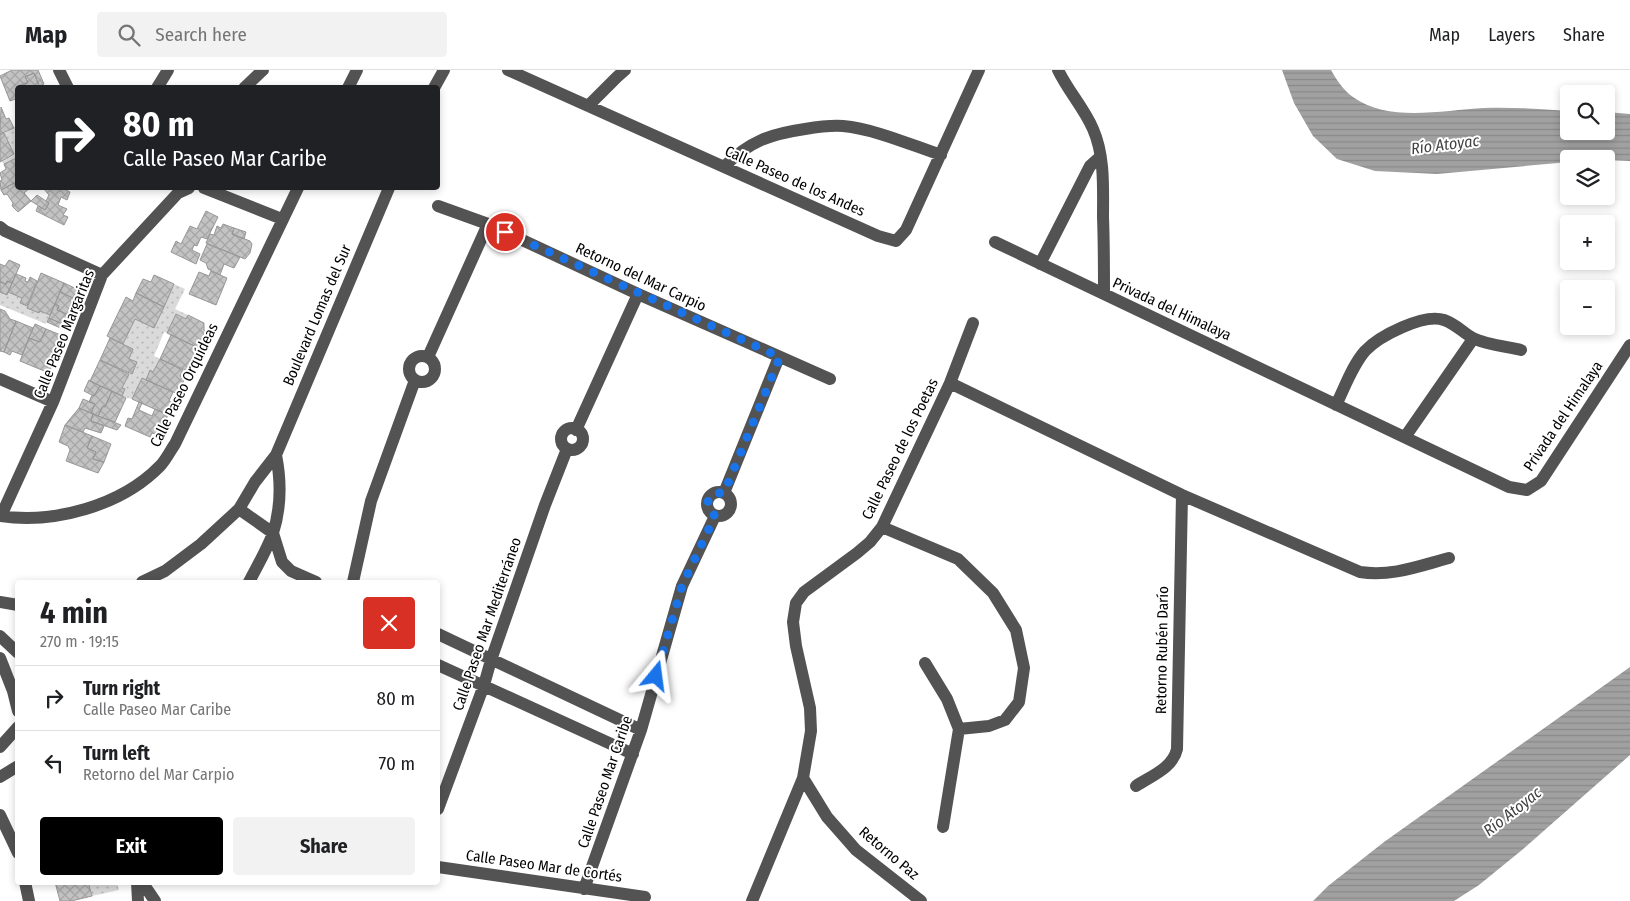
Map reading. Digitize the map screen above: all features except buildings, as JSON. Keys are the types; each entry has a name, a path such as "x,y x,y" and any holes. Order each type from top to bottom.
{"street":[{"path":"59,70 66,85"},
{"path":"159,85 168,70"},
{"path":"247,85 263,70"},
{"path":"349,85 356,70"},
{"path":"436,85 444,70"},
{"name":"Calle Paseo de los Andes","path":"508,70 878,236 896,240 906,230 980,70"},
{"path":"588,106 626,70"},
{"path":"1058,70 1094,131 1100,157 1103,182 1104,294"},
{"path":"724,167 735,155 774,134 820,126 844,126 883,135 941,156"},
{"path":"1040,264 1090,166 1100,157"},
{"name":"Calle Paseo Margaritas","path":"0,516 53,402 102,275 178,193 185,190"},
{"path":"209,190 282,219"},
{"name":"Calle Paseo Orquídeas","path":"0,516 32,519 70,514 102,503 133,488 161,466 175,444 297,190"},
{"name":"Boulevard Lomas del Sur","path":"151,580 164,577 239,509 255,482 276,455 388,190"},
{"name":"Retorno del Mar Carpio","path":"438,206 488,224 638,294 830,379"},
{"path":"352,580 370,502 415,380 410,374 409,366 413,359 420,355 428,357 488,224"},
{"path":"0,227 102,275"},
{"name":"Privada del Himalaya","path":"994,242 1509,487 1527,490 1542,481 1630,345"},
{"name":"Calle Paseo Mar Mediterráneo","path":"440,804 484,685 545,505 568,449 562,443 562,435 568,429 576,430 638,294"},
{"path":"1336,405 1357,363 1366,350 1399,328 1421,320 1443,319 1459,327 1473,338 1521,350"},
{"name":"Calle Paseo de los Poetas","path":"752,901 804,778 811,731 810,708 796,646 793,622 796,604 804,592 857,553 870,542 882,527 950,383 973,322"},
{"path":"1405,438 1473,338"},
{"path":"724,493 780,357"},
{"path":"0,380 53,402"},
{"path":"950,383 1182,495 1360,572 1375,574 1396,572 1449,558"},
{"path":"250,580 273,533 280,494 280,476 276,455"},
{"path":"714,493 724,493 731,500 731,509 724,516 715,516 708,509 708,500 714,493"},
{"name":"Retorno Rubén Darío","path":"1136,786 1171,764 1175,758 1182,495"},
{"path":"239,509 273,533 282,562 291,571 311,580"},
{"name":"Calle Paseo Mar Caribe","path":"584,889 641,730 682,586 715,516"},
{"path":"882,527 958,559 993,592 1016,630 1024,668 1018,702 1005,720 989,726 959,729"},
{"path":"0,602 15,604"},
{"path":"440,635 641,730"},
{"path":"0,636 15,649"},
{"path":"0,658 15,699"},
{"path":"925,664 947,699 959,729 943,827"},
{"path":"440,666 633,754"},
{"path":"0,747 15,730"},
{"path":"0,777 15,768"},
{"name":"Retorno Paz","path":"804,778 828,817 856,850 921,901"},
{"path":"0,815 15,847"},
{"name":"Calle Paseo Mar de Cortés","path":"440,867 646,897"},
{"path":"26,885 29,901"},
{"path":"137,885 138,901"},
{"path":"144,885 155,901"}],"shaded area":[{"path":"15,127 15,158 4,164 2,161 14,154 4,133"},
{"path":"174,284 185,289 175,309 188,315 186,319 176,314 167,333 164,332 154,356 160,359 153,372 150,371 146,380 142,378 132,399 122,396 125,390 122,388 129,374 132,374 129,359 133,349 123,344 135,319 164,307"},
{"path":"0,292 8,292 22,298 20,303 39,313 40,311 50,315 46,324 0,305"},
{"path":"89,885 118,885 119,890 92,896"}],"water":[{"name":"Río Atoyac","path":"1282,70 1331,70 1343,88 1353,97 1367,105 1383,110 1416,113 1495,108 1560,110 1560,140 1615,140 1615,113 1630,114 1630,161 1615,160 1615,150 1560,150 1560,163 1437,174 1375,171 1337,159 1313,136 1294,103"},
{"name":"Río Atoyac","path":"1630,667 1630,755 1522,850 1479,885 1454,901 1313,901 1328,886 1384,842"}],"route":[{"path":"505,232 780,357 724,493 714,493 708,500 708,509 715,516 682,586 656,676"}]}
